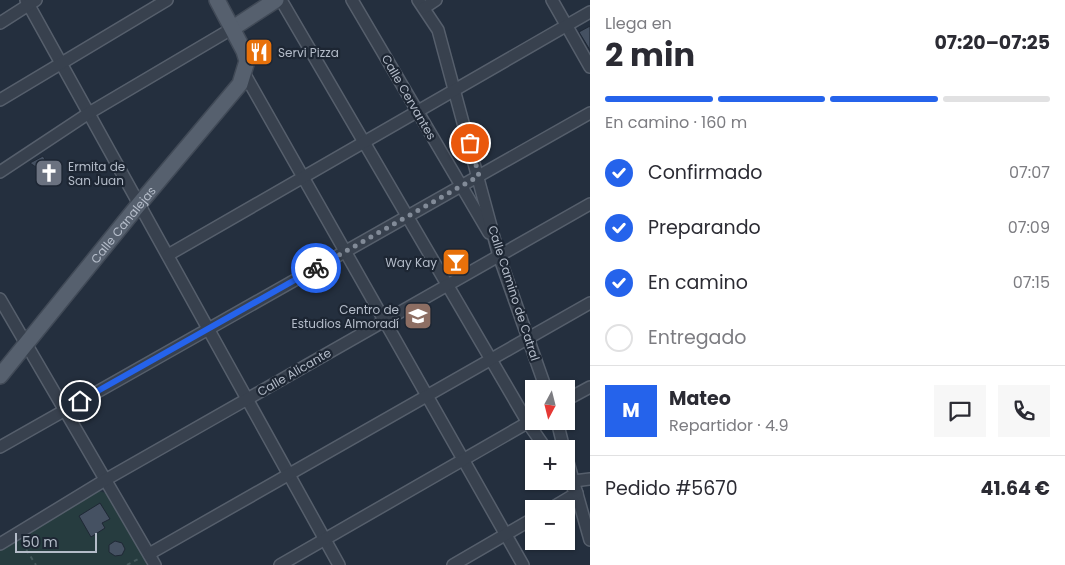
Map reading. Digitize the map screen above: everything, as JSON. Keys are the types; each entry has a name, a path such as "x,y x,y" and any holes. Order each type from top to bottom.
{"main road":[{"path":"216,0 244,51 247,61 244,73"},
{"path":"233,28 276,0"},
{"name":"Calle Canalejas","path":"0,376 140,203 240,84 244,73"}],"street":[{"path":"0,100 167,0"},
{"path":"281,0 491,359 525,412"},
{"name":"Calle Cervantes","path":"352,0 498,250"},
{"path":"421,4 436,0"},
{"path":"552,0 590,67"},
{"path":"0,23 30,2 61,63 339,565"},
{"name":"Calle Camino de Catral","path":"421,4 438,30 456,90 498,250 543,380"},
{"path":"168,254 590,12"},
{"path":"0,172 89,113 233,28"},
{"path":"244,73 523,565"},
{"path":"0,447 590,113"},
{"name":"Calle Alicante","path":"0,544 105,480 448,285 498,250 590,204"},
{"path":"0,299 105,480 146,560 155,565"},
{"path":"146,560 289,474 590,303"},
{"path":"575,395 590,387"},
{"path":"280,565 525,424"},
{"path":"575,479 590,479"},
{"path":"575,489 590,537"},
{"path":"565,500 577,493"},
{"path":"453,565 525,523"}],"path":[{"path":"21,541 36,565"},
{"path":"127,565 140,558 146,560"}],"green space":[{"path":"99,491 106,493 148,565 0,565 0,549"}],"building":[{"path":"590,26 590,50 579,32"},
{"name":"Ermita de San Juan","path":"43,156 59,183 30,163"},
{"path":"100,503 110,519 102,523 105,528 91,537 79,516"},
{"path":"115,541 122,543 125,549 122,555 115,556 109,552 109,545"}],"way so far":[{"path":"316,268 479,176 470,143"}],"place":[{"name":"Servi Pizza","path":"259,52"},
{"name":"Ermita de San Juan","path":"49,173"},
{"name":"Way Kay","path":"456,262"},
{"name":"Centro de Estudios Almoradí","path":"418,316"}],"route":[{"path":"80,401 316,268"}]}
